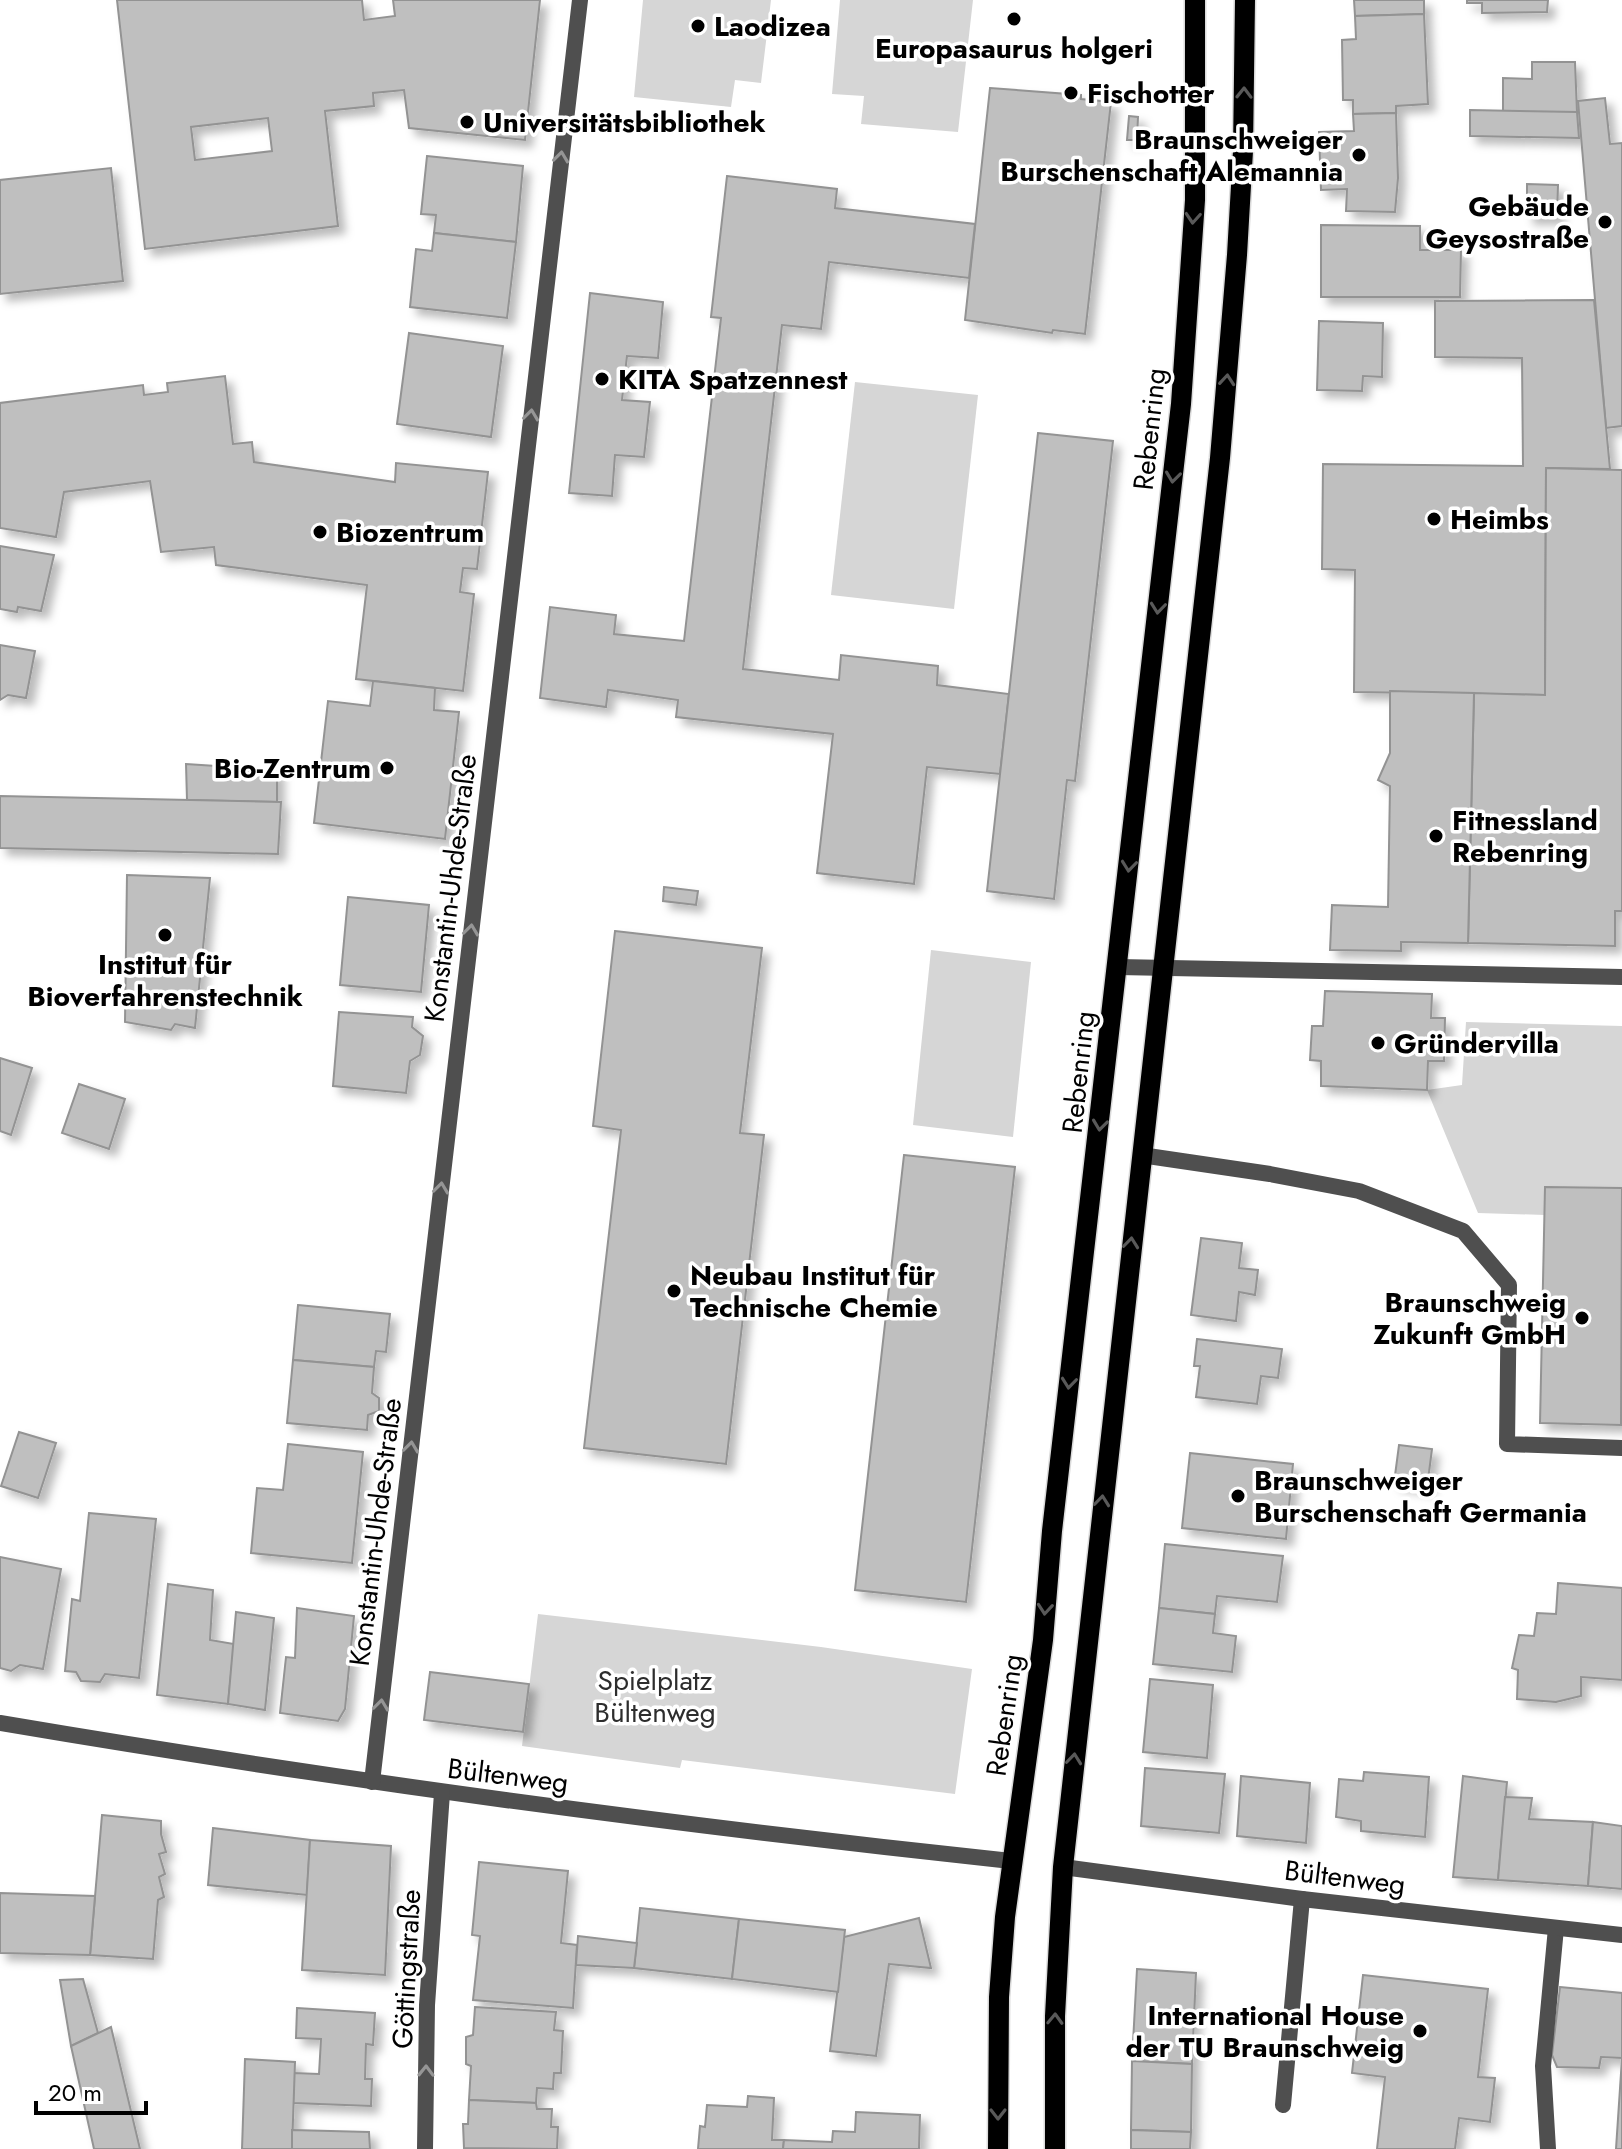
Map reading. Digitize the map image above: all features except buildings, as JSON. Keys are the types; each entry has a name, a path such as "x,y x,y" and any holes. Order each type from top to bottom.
{"main road":[{"name":"Rebenring","path":"998,2149 999,1997 1011,1861 1043,1640 1057,1484 1181,404 1195,200 1195,0"},
{"path":"1055,2149 1055,2016 1063,1867 1220,458 1243,151 1245,0"}],"street":[{"name":"Konstantin-Uhde-Straße","path":"372,1782 580,0"},
{"path":"1118,967 1622,977"},
{"path":"1141,1155 1359,1191 1463,1231 1509,1285 1507,1444 1622,1448"},
{"name":"Bültenweg","path":"0,1723 442,1793 1011,1861"},
{"name":"Göttingstraße","path":"425,2149 427,2005 442,1793"},
{"name":"Bültenweg","path":"1063,1867 1302,1899 1622,1935"},
{"path":"1283,2105 1302,1899"},
{"path":"1548,2149 1543,2066 1556,1928"}],"green space":[{"path":"643,0 771,0 761,83 735,80 731,107 634,97"},
{"path":"840,0 973,0 958,132 861,124 864,96 832,94"},
{"path":"855,382 978,395 954,609 831,595"},
{"path":"931,950 1031,962 1013,1137 913,1125"},
{"path":"1466,1022 1622,1026 1622,1188 1546,1187 1545,1215 1478,1213 1427,1090 1462,1085"},
{"name":"Spielplatz Bültenweg","path":"538,1614 821,1647 972,1669 955,1794 682,1760 680,1768 522,1746"}],"place":[{"name":"Europasaurus holgeri","path":"1014,19"},
{"name":"Laodizea","path":"698,26"},
{"name":"Fischotter","path":"1071,93"},
{"name":"Universitätsbibliothek","path":"467,122"},
{"name":"Braunschweiger Burschenschaft Alemannia","path":"1359,155"},
{"name":"Gebäude Geysostraße","path":"1605,222"},
{"name":"KITA Spatzennest","path":"602,379"},
{"name":"Heimbs","path":"1434,519"},
{"name":"Biozentrum","path":"320,532"},
{"name":"Bio-Zentrum","path":"387,768"},
{"name":"Fitnessland Rebenring","path":"1436,836"},
{"name":"Institut für Bioverfahrenstechnik","path":"165,935"},
{"name":"Gründervilla","path":"1378,1043"},
{"name":"Neubau Institut für Technische Chemie","path":"674,1291"},
{"name":"Braunschweig Zukunft GmbH","path":"1582,1318"},
{"name":"Braunschweiger Burschenschaft Germania","path":"1238,1496"},
{"name":"International House der TU Braunschweig","path":"1420,2031"}]}
